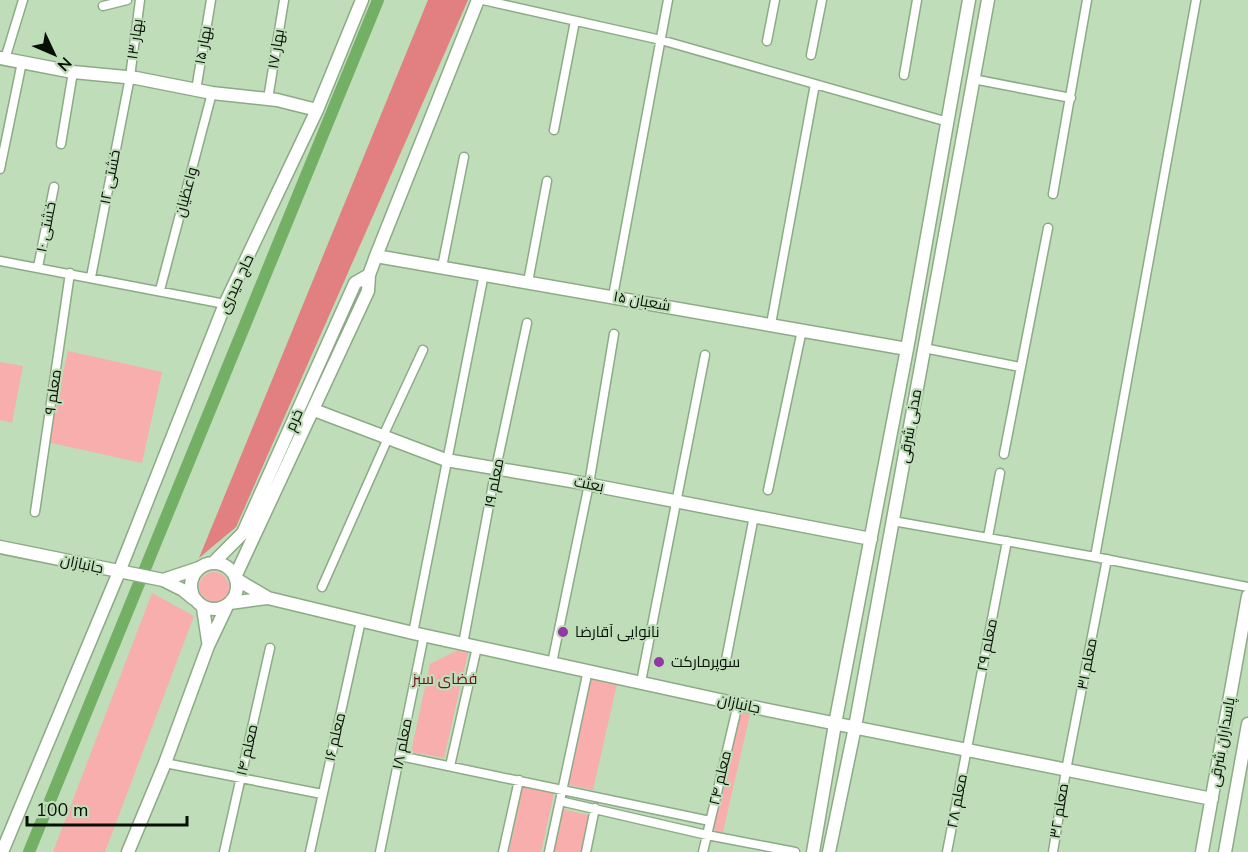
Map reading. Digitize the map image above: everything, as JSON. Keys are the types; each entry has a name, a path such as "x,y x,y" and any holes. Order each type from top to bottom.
{"street":[{"path":"23,0 3,58 73,72 130,77 212,93 268,99 317,110"},
{"name":"بهار ۱۳","path":"103,6 127,0"},
{"name":"بهار ۱۳","path":"130,77 140,0"},
{"name":"بهار ۱۵","path":"196,90 211,0"},
{"name":"بهار ۱۷","path":"268,99 285,0"},
{"name":"حاج حیدری","path":"2,852 4,835 119,572 225,304 317,110 362,0"},
{"name":"خرم","path":"213,563 249,535 314,410 368,291 369,275 376,256 478,0"},
{"path":"483,0 660,40 948,122"},
{"path":"613,296 668,0"},
{"path":"767,41 775,0"},
{"path":"812,55 822,0"},
{"path":"904,75 917,0"},
{"name":"مدنی شرقی","path":"813,852 907,349 969,0"},
{"name":"مدنی شرقی","path":"829,852 855,727 988,0"},
{"path":"1053,194 1087,0"},
{"path":"1095,556 1196,0"},
{"path":"554,130 576,21"},
{"path":"0,169 22,62"},
{"path":"61,144 73,72"},
{"name":"خشتی ۱۲","path":"91,277 130,77"},
{"path":"973,79 1071,99"},
{"path":"771,324 815,84"},
{"name":"واعظیان","path":"160,290 212,93"},
{"path":"442,267 464,158"},
{"path":"528,282 547,181"},
{"name":"خشتی ۱۰","path":"38,267 54,187"},
{"path":"1004,454 1048,228"},
{"name":"۱۵ شعبان","path":"376,256 907,349"},
{"path":"0,262 38,267 225,304"},
{"name":"معلم ۹","path":"35,512 70,273"},
{"name":"معلم ۱۸","path":"380,852 400,756 446,460 483,274"},
{"name":"خرم","path":"236,578 249,535 355,283 369,275"},
{"name":"معلم ۱۹","path":"463,644 496,468 527,323"},
{"path":"768,490 802,330"},
{"path":"552,663 589,484 614,334"},
{"path":"924,348 1020,367"},
{"path":"322,587 423,351"},
{"path":"641,682 705,355"},
{"name":"بعثت","path":"314,410 446,460 589,484 871,539"},
{"path":"988,537 1000,473"},
{"path":"725,665 754,516"},
{"path":"893,521 1095,556 1248,587"},
{"name":"معلم ۲۹","path":"966,749 1007,541"},
{"name":"جانبازان","path":"0,547 163,580"},
{"name":"معلم ۳۱","path":"1066,770 1107,559"},
{"path":"163,580 213,563 227,567 236,578 268,598"},
{"path":"199,568 191,581 190,588 199,603 208,646"},
{"path":"128,852 165,763 208,646 237,593 236,578"},
{"path":"163,580 183,590 199,603 219,609 268,598"},
{"name":"پاسداران شرقی","path":"1202,852 1248,596"},
{"name":"جانبازان","path":"268,598 418,634 738,704 1212,799"},
{"name":"معلم ۱۶","path":"310,852 361,621"},
{"path":"450,766 477,647"},
{"name":"معلم ۱۴","path":"224,852 270,648"},
{"path":"549,852 588,670"},
{"name":"معلم ۲۴","path":"704,852 738,704"},
{"name":"پاسداران شرقی","path":"1225,852 1248,724"},
{"name":"معلم ۲۸","path":"947,852 966,749"},
{"path":"400,756 710,821"},
{"path":"165,763 322,794"},
{"name":"معلم ۳۲","path":"1053,852 1066,770"},
{"path":"503,852 519,780"},
{"path":"560,801 707,835 795,852"},
{"path":"586,852 595,808"}],"green space":[{"path":"68,351 162,372 142,463 47,442"},
{"path":"0,362 23,366 12,423 0,420"},
{"path":"214,572 220,573 228,581 228,593 220,601 214,602 208,601 200,593 199,587 200,581 208,573"},
{"path":"152,593 194,616 105,852 53,852"},
{"name":"فضای سبز","path":"458,650 468,653 444,758 411,752 430,664"},
{"path":"590,678 617,684 593,790 565,784"},
{"path":"739,711 750,714 723,832 713,830"},
{"path":"523,786 554,793 541,852 509,852"},
{"path":"561,809 589,815 581,852 552,852"}],"shaded area":[{"path":"428,0 468,0 236,527 199,558"}],"waterway":[{"path":"29,852 378,0"}],"place":[{"name":"نانوایی آقارضا","path":"563,632"},
{"name":"سوپرمارکت","path":"659,662"}]}
